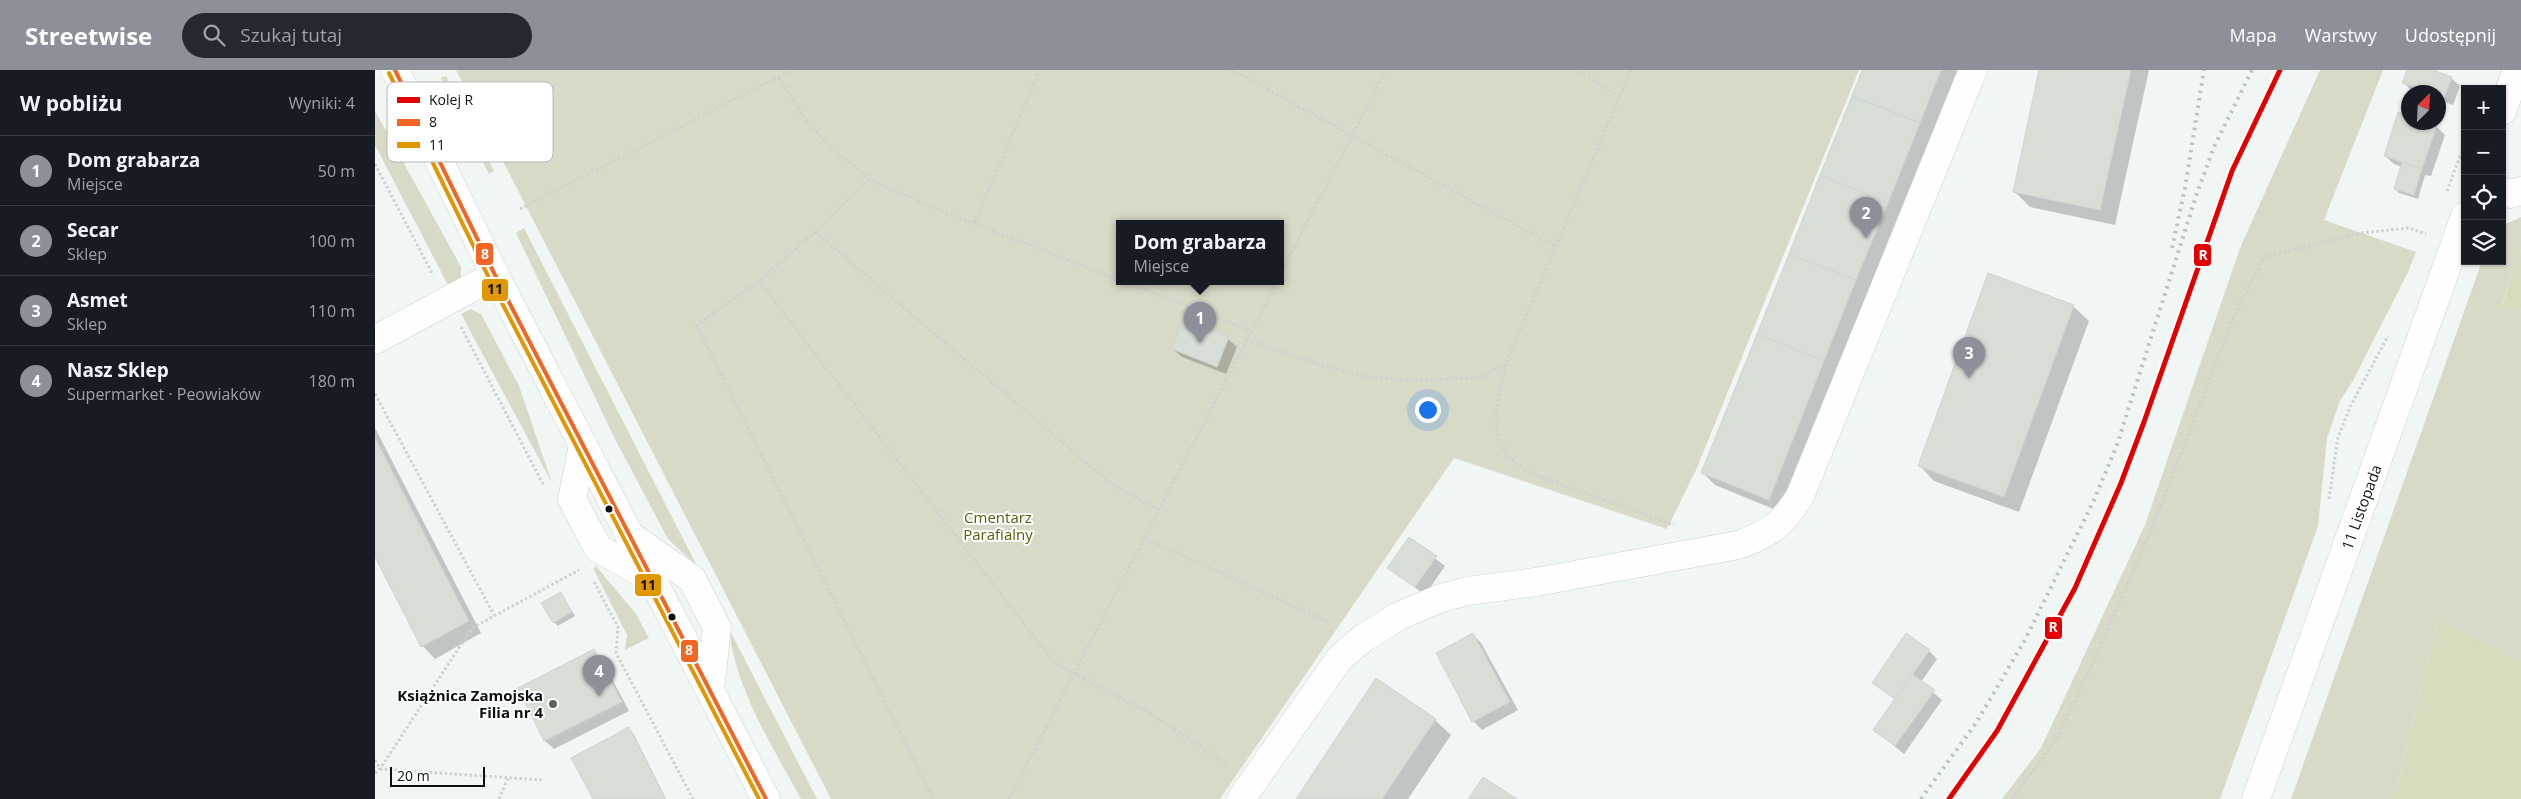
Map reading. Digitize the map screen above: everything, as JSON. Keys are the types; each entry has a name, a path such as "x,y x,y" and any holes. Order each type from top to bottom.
{"street":[{"path":"395,70 401,82"},
{"path":"1247,790 1339,658 1362,638 1399,616 1441,598 1468,591 1739,545 1767,533 1780,524 1800,496 1973,70"},
{"path":"2506,100 2517,70"},
{"path":"440,162 495,275 766,799"},
{"path":"2506,193 2511,194 2521,191"},
{"name":"11 Listopada","path":"2256,799 2464,220"},
{"path":"375,340 495,275"},
{"path":"583,446 572,499 598,548 652,579"},
{"path":"629,535 692,578 717,628 710,690"}],"path":[{"path":"780,70 783,76"},
{"path":"520,209 792,70"},
{"path":"974,223 1040,70"},
{"path":"1232,70 1555,247"},
{"path":"1284,267 1386,70"},
{"path":"1575,70 1620,96"},
{"path":"1631,70 1506,364 1497,405 1498,442 1518,466 1532,474 1679,526 1683,556"},
{"path":"779,78 805,119 828,144 869,179 974,223 1116,278"},
{"path":"375,164 545,489"},
{"path":"869,179 815,232 759,281 697,325 933,799"},
{"path":"2012,799 2055,741 2092,665 2153,526 2232,321 2264,257 2361,233 2409,228 2432,236"},
{"path":"815,232 1109,482 1159,510"},
{"path":"759,281 1054,663 1148,712 1247,790"},
{"path":"1133,285 1251,331"},
{"path":"1009,799 1275,285"},
{"path":"1247,340 1325,366 1366,377 1407,380 1478,378 1506,364"},
{"path":"375,394 494,615"},
{"path":"1144,538 1328,622"},
{"path":"375,772 380,769 471,628 586,566"},
{"path":"591,575 618,627 616,653 693,799"},
{"path":"375,760 380,769"},
{"path":"380,769 543,780"},
{"path":"499,799 508,778"}],"green space":[{"name":"Cmentarz Parafialny","path":"456,70 1859,70 1696,470 1667,529 1454,458 1220,799 831,799 503,162 553,162 553,82 462,82"},
{"path":"2320,70 2383,70 2324,220 2416,252 2408,272 2354,379 2340,401 2327,438 2318,526 2220,799 2002,799 2041,748 2145,525 2240,248"},
{"path":"446,76 449,82 443,82 441,78"},
{"path":"375,111 387,133 387,162 403,162 461,267 461,281 449,287 375,145"},
{"path":"483,162 489,162 494,171 489,174"},
{"path":"2521,217 2521,250 2502,304 2521,312 2521,662 2438,619 2394,799 2291,799 2481,265 2506,265 2506,224"},
{"path":"524,228 697,566 668,539 615,439 516,233"},
{"path":"2521,250 2521,312 2502,305"},
{"path":"471,309 481,314 519,386 552,483 461,314"},
{"path":"596,566 636,614 649,638 625,650 627,635 593,568"},
{"path":"2438,619 2521,662 2521,799 2394,799"},
{"path":"729,629 817,799 801,799 767,738 739,674"}],"building":[{"path":"1862,70 1941,70 1920,123 1852,96"},
{"path":"2039,70 2131,70 2100,210 2013,192"},
{"path":"2407,70 2433,70 2452,77 2446,93 2446,85 2408,85 2402,83"},
{"path":"1852,96 1920,123 1888,203 1820,175"},
{"path":"2398,112 2401,113 2401,130 2435,130 2422,169 2384,156"},
{"path":"2402,162 2422,169 2414,195 2394,189"},
{"path":"1820,175 1888,203 1856,280 1789,254"},
{"path":"1789,254 1856,280 1824,361 1757,334"},
{"path":"1988,273 2074,305 2004,497 1918,466"},
{"path":"1183,320 1229,337 1217,367 1172,349"},
{"path":"1757,334 1824,361 1769,500 1701,473"},
{"path":"375,438 469,621 421,647 375,557"},
{"path":"1409,537 1437,556 1415,587 1387,568"},
{"path":"561,592 572,612 553,623 541,603"},
{"path":"1473,633 1510,702 1472,722 1436,653"},
{"path":"1906,633 1930,650 1895,699 1872,683"},
{"path":"594,649 622,702 544,741 518,688"},
{"path":"1912,674 1935,690 1895,746 1873,730"},
{"path":"1376,678 1436,719 1382,799 1296,799"},
{"path":"629,727 665,799 593,799 571,758"},
{"path":"1483,777 1517,799 1468,799"}],"railway":[{"path":"2172,248 2185,188 2204,70"},
{"path":"1921,799 1976,723 2025,640 2094,500 2117,445 2197,193 2214,147 2252,70"}],"rail line":[{"name":"R","path":"1949,799 1997,731 2075,588 2121,483 2144,422 2232,171 2280,70"}],"transit line":[{"name":"8","path":"395,70 401,82"},
{"name":"11","path":"389,73 393,82"},
{"name":"11","path":"432,162 489,278 759,799"},
{"name":"8","path":"440,162 495,275 766,799"}],"place":[{"name":"Secar","path":"1866,238"},
{"name":"Dom grabarza","path":"1200,343"},
{"name":"Asmet","path":"1969,378"},
{"name":"Nasz Sklep","path":"599,696"},
{"name":"Książnica Zamojska Filia nr 4","path":"553,704"}]}
